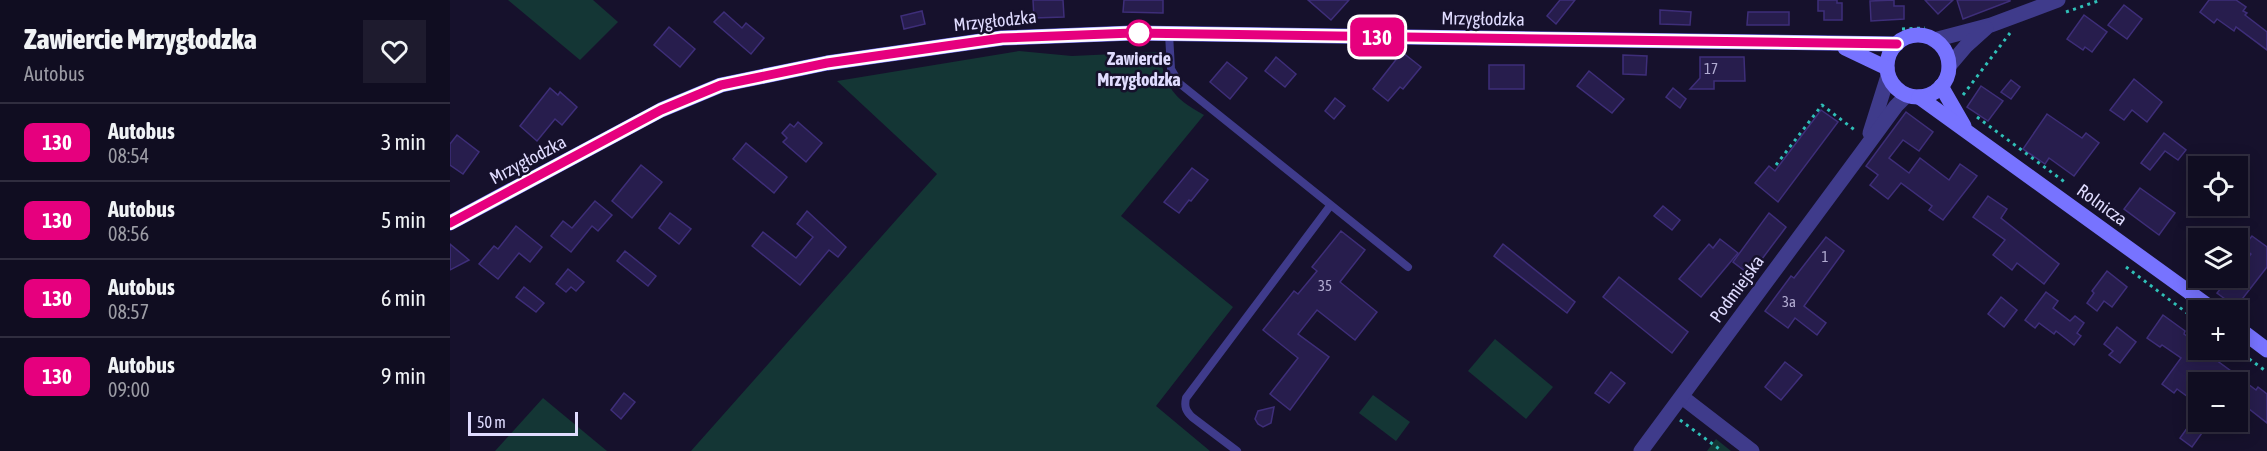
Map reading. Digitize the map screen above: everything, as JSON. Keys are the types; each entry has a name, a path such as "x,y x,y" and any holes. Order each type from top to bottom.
{"street":[{"path":"1931,34 1947,57 1949,66 1947,76 1936,91 1913,96 1892,84 1887,72 1889,55 1897,37 1903,39 1913,36 1991,25 2057,8"},
{"path":"1949,66 1966,46 1991,25"},
{"name":"Mrzygłodzka","path":"450,223 661,110 721,85 827,63 1002,38 1080,34 1169,34 1833,44 1897,37"},
{"name":"Mrzygłodzka","path":"1833,44 1868,58 1887,72"},
{"name":"Podmiejska","path":"1863,151 1887,72"},
{"name":"Rolnicza","path":"1941,87 1967,131"},
{"name":"Podmiejska","path":"1641,451 1896,106 1913,96"},
{"name":"Rolnicza","path":"1913,96 1967,131 2200,300"},
{"path":"2248,336 2267,350"},
{"path":"1682,397 1752,451"}],"lane":[{"path":"1169,34 1171,69 1179,83 1408,267"},
{"path":"1237,451 1186,411 1186,398 1330,206"}],"path":[{"path":"2057,8 2101,0"},
{"path":"1958,103 2012,31"},
{"path":"1897,37 1931,34"},
{"path":"1776,165 1822,105 1861,135"},
{"path":"2118,260 2188,314"},
{"path":"2248,358 2267,372"},
{"path":"1670,412 1722,451"}],"green space":[{"path":"508,0 593,0 618,22 580,60"},
{"path":"1019,51 1072,56 1158,52 1172,90 1184,102 1204,115 1121,216 1233,307 1156,406 1210,451 691,451 937,174 837,81"},
{"path":"1495,339 1553,387 1526,419 1468,371"},
{"path":"1373,395 1410,422 1396,441 1359,413"},
{"path":"543,398 607,451 495,451"},
{"path":"1716,439 1731,451 1707,451"}],"building":[{"path":"1033,0 1063,0 1064,17 1034,18"},
{"path":"1124,0 1163,0 1163,13 1123,12"},
{"path":"1308,0 1349,0 1331,20"},
{"path":"1560,0 1575,0 1556,24 1547,16"},
{"path":"1818,0 1837,0 1837,3 1842,3 1842,20 1824,20 1824,11 1818,11"},
{"path":"1894,0 1894,6 1904,6 1904,19 1871,21 1870,1"},
{"path":"1925,0 1953,0 1938,14"},
{"path":"1957,0 2010,0 2010,1 1963,19"},
{"path":"2209,0 2236,0 2246,7 2243,11 2247,13 2245,15 2267,32 2267,50 2236,27 2234,31 2217,19 2214,23 2200,12"},
{"path":"2124,5 2142,19 2127,39 2108,25"},
{"path":"1660,10 1691,12 1690,25 1660,24"},
{"path":"922,11 925,24 904,29 901,16"},
{"path":"724,12 742,28 746,23 764,38 751,54 714,22"},
{"path":"1748,12 1789,12 1789,25 1747,25"},
{"path":"2084,15 2107,32 2092,52 2085,47 2083,50 2067,39"},
{"path":"669,27 695,49 680,67 654,45"},
{"path":"1402,52 1421,67 1403,89 1400,87 1388,101 1373,89"},
{"path":"1623,55 1647,56 1646,75 1623,74"},
{"path":"1276,57 1296,74 1285,87 1265,71"},
{"path":"1700,57 1744,57 1745,81 1714,81 1714,89 1690,89 1700,78"},
{"path":"1227,62 1247,78 1230,99 1210,82"},
{"path":"1489,65 1524,65 1524,89 1489,89"},
{"path":"1589,71 1624,99 1612,113 1577,86"},
{"path":"2134,79 2162,102 2147,122 2132,110 2124,120 2110,110"},
{"path":"2011,80 2020,87 2011,99 2001,92"},
{"path":"1981,86 2003,101 1988,121 1967,107"},
{"path":"550,88 558,95 560,92 577,107 562,125 555,119 537,141 520,126"},
{"path":"1673,88 1686,99 1680,108 1666,97"},
{"path":"1335,98 1345,106 1334,119 1325,111"},
{"path":"1821,110 1838,122 1778,202 1755,183 1769,166 1775,171"},
{"path":"1906,112 1933,132 1919,151 1903,140 1889,158 1909,173 1920,158 1949,180 1960,164 1977,176 1943,220 1929,210 1932,206 1901,183 1888,199 1870,185 1878,175 1866,166"},
{"path":"2047,114 2082,138 2086,133 2099,143 2074,176 2049,158 2045,164 2023,149"},
{"path":"798,122 822,143 806,162 783,142 787,138 782,133 790,124 794,127"},
{"path":"2164,133 2186,150 2178,160 2165,151 2150,170 2141,163"},
{"path":"457,135 479,152 463,174 450,165 450,144"},
{"path":"746,143 787,177 774,193 733,159"},
{"path":"641,165 662,182 632,218 612,201"},
{"path":"1192,168 1208,180 1179,213 1164,202"},
{"path":"2140,188 2175,213 2159,235 2124,209"},
{"path":"1988,196 2007,209 2001,218 2059,264 2044,284 2017,263 2012,270 1993,255 2005,240 1973,217"},
{"path":"595,201 612,215 598,231 592,226 571,252 551,236 563,221 572,228"},
{"path":"1663,206 1680,220 1672,230 1654,216"},
{"path":"807,211 846,247 838,257 829,250 800,285 752,246 763,232 796,258 813,237 797,224"},
{"path":"670,213 691,229 679,244 659,228"},
{"path":"1769,213 1786,227 1750,275 1733,262"},
{"path":"516,226 542,247 530,262 519,253 498,279 479,264 494,246 498,249"},
{"path":"1341,231 1365,250 1340,282 1377,312 1355,340 1317,310 1298,334 1329,357 1290,410 1270,394 1298,358 1263,330 1294,291 1298,294 1317,271 1312,267"},
{"path":"2252,236 2267,247 2267,267 2241,300 2226,300 2217,293 2221,288 2248,288 2248,258 2251,254 2248,251 2248,241"},
{"path":"1826,237 1844,251 1804,306 1826,323 1817,335 1795,318 1788,328 1765,311 1791,276 1794,278"},
{"path":"1720,239 1738,253 1701,297 1679,279 1709,244 1713,248"},
{"path":"450,244 469,260 450,270"},
{"path":"1503,244 1575,302 1567,313 1494,256"},
{"path":"625,251 656,276 648,286 617,261"},
{"path":"568,269 584,282 576,291 571,287 566,292 556,284"},
{"path":"2107,271 2127,287 2112,307 2104,301 2097,311 2087,303 2094,293 2092,291"},
{"path":"1619,277 1688,332 1672,353 1603,297"},
{"path":"524,287 544,303 536,312 516,297"},
{"path":"2046,292 2058,301 2053,308 2070,321 2075,316 2084,323 2077,333 2081,336 2074,345 2056,331 2054,334 2039,323 2035,328 2025,320"},
{"path":"2001,297 2017,310 2004,327 1988,314"},
{"path":"2163,315 2185,331 2184,334 2188,337 2188,360 2216,360 2232,372 2188,372 2188,397 2177,389 2174,393 2162,384 2181,358 2147,338"},
{"path":"2117,327 2136,342 2120,363 2109,355 2113,351 2104,344"},
{"path":"1785,362 1802,375 1781,400 1765,387"},
{"path":"1611,372 1625,383 1609,403 1595,393"},
{"path":"2248,384 2256,390 2258,387 2267,394 2267,423 2248,408"},
{"path":"624,393 635,402 621,419 611,410"},
{"path":"1274,407 1271,423 1263,427 1258,424 1255,419 1258,411"},
{"path":"2188,427 2188,432 2203,432 2192,447 2180,438"}],"bus line":[{"name":"130","path":"450,223 661,110 721,85 827,63 1002,38 1133,33 1897,44"}],"place":[{"name":"Zawiercie Mrzygłodzka","path":"1139,33"}]}
